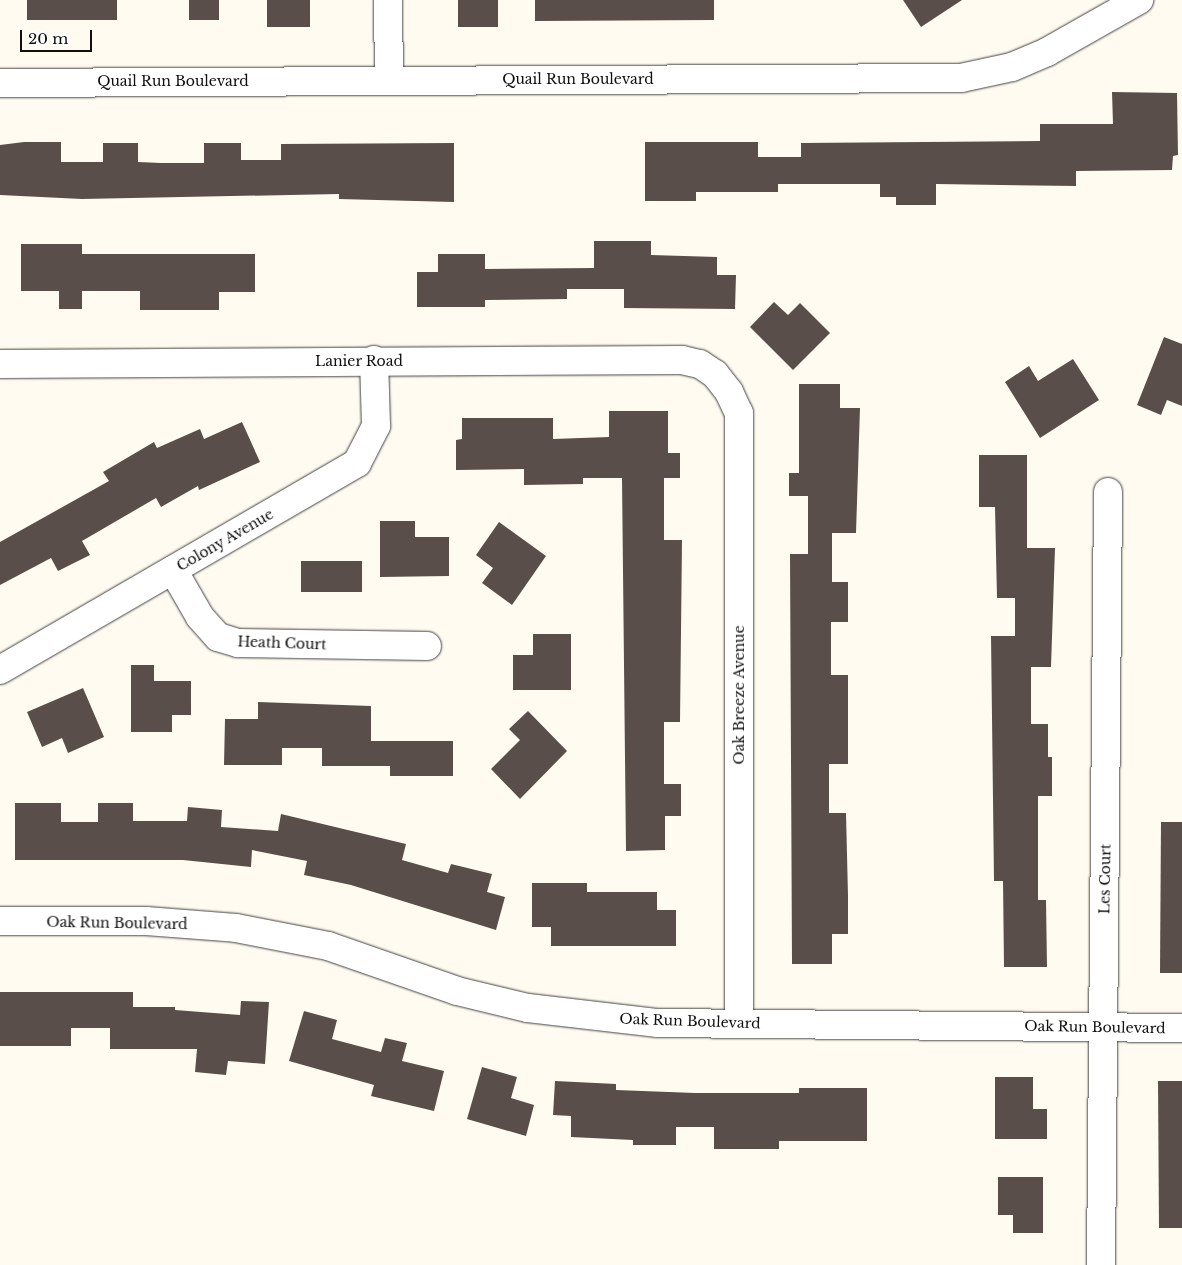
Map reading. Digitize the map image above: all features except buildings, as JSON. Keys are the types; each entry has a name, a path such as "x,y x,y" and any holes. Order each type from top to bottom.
{"street":[{"path":"388,0 389,79"},
{"name":"Quail Run Boulevard","path":"0,82 961,78 1012,67 1047,52 1139,0"},
{"name":"Lanier Road","path":"0,364 374,360 682,360 700,364 714,374"},
{"name":"Colony Avenue","path":"0,670 357,463 376,426 374,360"},
{"name":"Oak Breeze Avenue","path":"714,374 729,392 739,413 739,1023"},
{"name":"Les Court","path":"1101,1265 1108,492"},
{"name":"Heath Court","path":"173,570 200,617 218,636 238,643 427,646"},
{"name":"Oak Run Boulevard","path":"0,921 146,921 236,928 328,946 457,991 528,1008 658,1023 1182,1028"}]}
